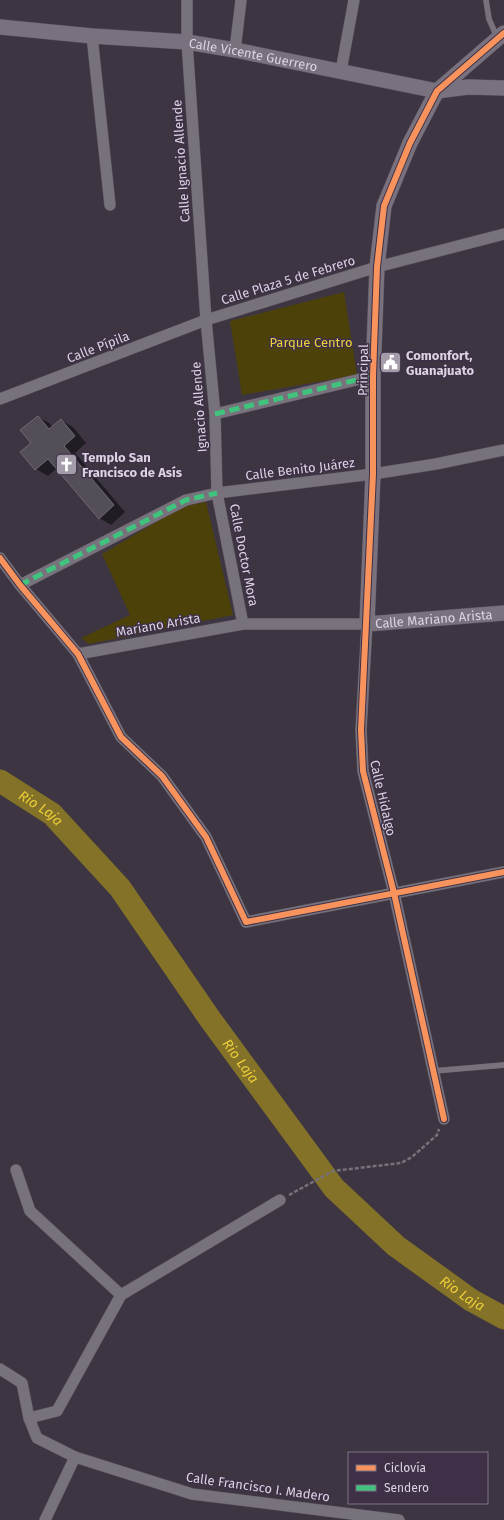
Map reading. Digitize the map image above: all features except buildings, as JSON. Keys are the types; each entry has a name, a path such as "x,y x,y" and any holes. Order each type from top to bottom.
{"street":[{"name":"Calle Ignacio Allende","path":"187,0 187,42 206,320"},
{"path":"235,50 241,0"},
{"path":"341,71 354,0"},
{"name":"Calle Vicente Guerrero","path":"0,27 92,36 187,42 235,50 437,91 468,87 504,88"},
{"path":"92,36 110,204"},
{"path":"437,91 501,36"},
{"name":"Principal","path":"373,474 373,376 378,267 384,206 410,143 437,91"},
{"name":"Calle Plaza 5 de Febrero","path":"206,320 378,267 504,234"},
{"name":"Calle Pípila","path":"0,399 206,320"},
{"name":"Ignacio Allende","path":"206,320 215,414 217,492"},
{"path":"215,414 373,376"},
{"name":"Calle Benito Juárez","path":"20,585 186,500 217,492 373,474 436,464 504,450"},
{"name":"Calle Hidalgo","path":"373,474 361,730 362,771 394,893 444,1119"},
{"name":"Calle Doctor Mora","path":"217,492 243,624"},
{"path":"0,558 20,585 78,654 121,737 162,776 206,837 246,922 504,872"},
{"name":"Calle Mariano Arista","path":"243,624 367,624 504,613"},
{"name":"Mariano Arista","path":"78,654 243,624"},
{"path":"16,1170 30,1211 121,1295"},
{"path":"29,1418 57,1411 121,1295 280,1200"},
{"name":"Calle Francisco I. Madero","path":"0,1368 22,1383 29,1418 37,1438 75,1457 192,1494 399,1520"},
{"path":"45,1520 75,1457"}],"lane":[{"path":"486,0 490,19 501,36"},
{"path":"433,1071 504,1065"}],"path":[{"path":"280,1200 333,1171 401,1163 412,1157 437,1135 444,1119"}],"green space":[{"name":"Parque Centro","path":"344,292 357,375 242,395 230,321"},
{"path":"206,502 233,615 89,644 81,638 130,615 102,554 183,506"}],"waterway":[{"name":"Rio Laja","path":"0,781 52,814 120,888 210,1019 334,1188 396,1246 471,1300 504,1318"}],"marked path":[{"path":"215,414 373,376"},
{"path":"20,585 186,500 217,493"}],"cycle path":[{"path":"444,1119 394,893 363,771 361,730 373,474 373,376 377,267 384,206 410,143 437,91 504,33"},
{"path":"0,558 20,585 78,654 121,737 162,776 206,837 246,922 504,872"}],"place":[{"name":"Comonfort, Guanajuato","path":"390,362"},
{"name":"Templo San Francisco de Asís","path":"66,464"}]}
